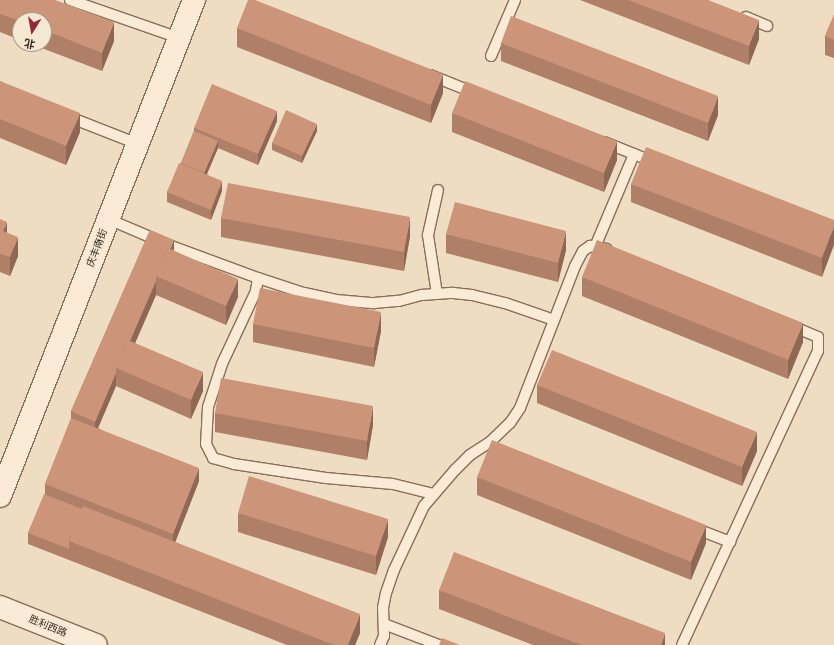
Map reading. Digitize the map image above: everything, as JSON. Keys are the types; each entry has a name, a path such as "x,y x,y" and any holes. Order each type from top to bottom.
{"street":[{"name":"庆丰南街","path":"0,496 194,0"},
{"name":"胜利西路","path":"0,608 96,645"}],"lane":[{"path":"70,0 179,38"},
{"path":"491,56 515,0"},
{"path":"739,14 767,26"},
{"path":"418,70 485,96"},
{"path":"58,113 138,144"},
{"path":"596,140 663,165"},
{"path":"595,247 634,154"},
{"path":"437,294 428,235 438,190"},
{"path":"108,219 171,246 304,293 344,301 374,303 399,301 422,295 453,293 488,298 554,320"},
{"path":"380,645 384,636 383,608 386,594 394,570 424,506 455,470 510,423 520,408 575,266 583,251 590,246 605,248 619,255"},
{"path":"258,278 256,291 222,364 208,407 206,444 213,458 234,464 326,478 393,484 433,494"},
{"path":"682,645 818,351 818,337 781,321"},
{"path":"484,446 499,452"},
{"path":"685,524 730,542"},
{"path":"384,624 439,645"}],"building":[{"path":"0,0 55,0 114,22 102,53 52,33 52,12 12,12 12,18 0,14"},
{"path":"248,0 255,0 443,74 431,105 237,28"},
{"path":"628,0 708,0 759,20 749,46"},
{"path":"834,15 834,40 825,36"},
{"path":"511,16 718,96 708,123 501,43"},
{"path":"0,81 80,113 66,146 0,119"},
{"path":"465,81 617,141 604,173 452,113"},
{"path":"212,84 277,111 258,154 194,128"},
{"path":"286,110 317,124 302,156 272,143"},
{"path":"194,131 218,141 204,173 181,163"},
{"path":"646,147 834,220 834,226 822,258 631,184"},
{"path":"179,163 222,181 211,210 167,192"},
{"path":"228,183 410,217 404,252 221,218"},
{"path":"455,202 566,231 558,263 446,234"},
{"path":"0,219 7,222 3,231 18,237 10,257 0,254"},
{"path":"150,230 174,240 170,249 168,248 156,276 156,281 130,341 128,340 95,422 71,411"},
{"path":"597,240 803,323 788,360 582,277"},
{"path":"168,248 238,279 226,306 156,276"},
{"path":"260,288 381,312 374,348 253,324"},
{"path":"128,340 203,372 191,400 116,368"},
{"path":"552,350 757,432 742,467 537,385"},
{"path":"221,378 373,406 367,441 215,413"},
{"path":"71,418 199,468 173,534 45,484"},
{"path":"492,440 706,525 691,562 477,477"},
{"path":"249,476 388,519 376,556 238,513"},
{"path":"44,494 82,509 69,541 69,549 28,533"},
{"path":"83,506 360,614 348,645 334,645 69,541"},
{"path":"454,552 665,633 661,645 581,645 439,590"},
{"path":"442,638 460,645 439,645"}]}
